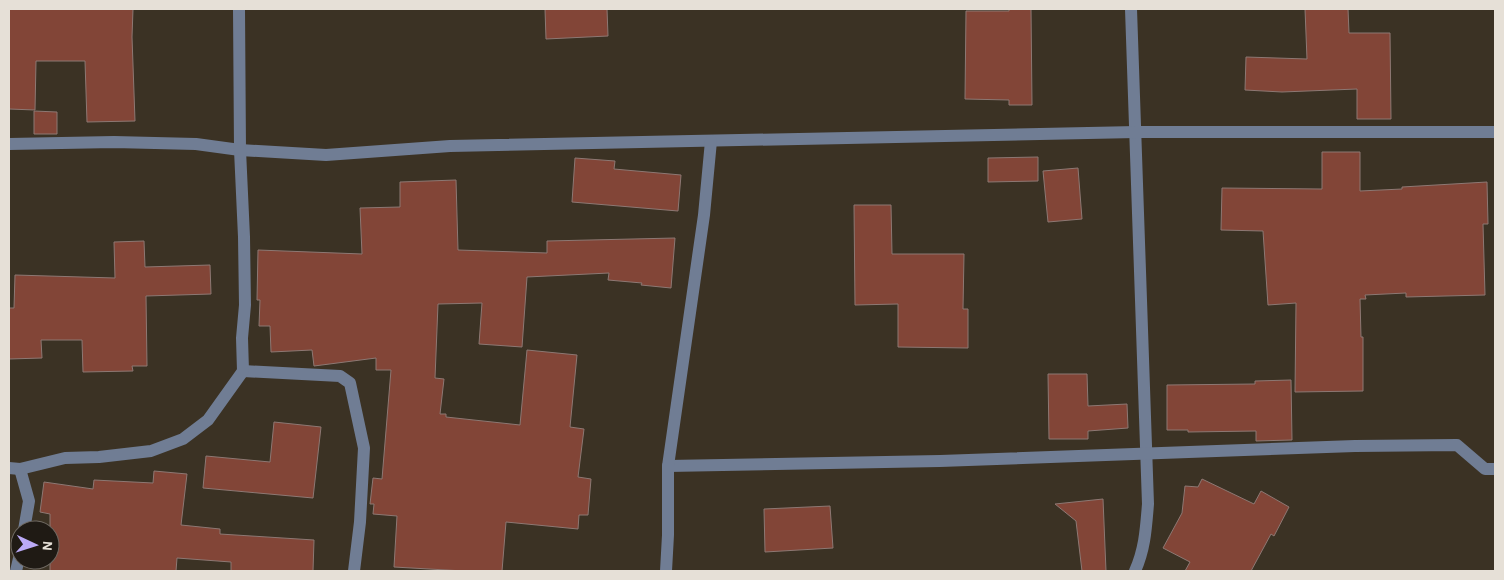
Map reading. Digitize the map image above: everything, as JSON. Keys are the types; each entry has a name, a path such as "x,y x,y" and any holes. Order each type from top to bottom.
{"street":[{"path":"26,520 29,501 14,468 65,458 99,457 151,451 183,439 208,420 244,371 242,338 245,305 240,150 239,9"},
{"path":"1131,9 1148,504 1142,554 1135,571"},
{"path":"9,144 114,142 196,144 240,150 326,155 450,146 1136,132 1495,132"},
{"path":"666,571 668,466 704,215 711,141"},
{"path":"244,371 340,376 350,383 364,448 360,522 354,571"},
{"path":"668,466 940,461 1355,446 1457,445 1485,470 1495,469"}],"building":[{"path":"9,9 133,9 135,121 87,122 85,61 36,61 35,110 9,109"},
{"path":"545,9 607,9 608,36 546,39"},
{"path":"1009,9 1031,9 1032,105 1009,105 1009,100 965,99 966,11 1009,11"},
{"path":"1305,9 1348,9 1349,33 1390,33 1391,119 1357,119 1357,89 1282,92 1245,90 1246,57 1307,59"},
{"path":"34,111 57,112 57,134 34,134"},
{"path":"1322,152 1360,152 1360,191 1487,182 1488,224 1483,224 1485,295 1406,297 1406,293 1365,295 1366,299 1360,299 1361,337 1363,337 1363,391 1295,392 1296,303 1268,305 1263,231 1221,230 1222,188 1322,189"},
{"path":"1038,157 1038,181 988,182 988,158"},
{"path":"575,158 615,161 614,169 681,175 678,211 572,202"},
{"path":"1078,168 1082,219 1048,222 1043,171"},
{"path":"456,180 458,250 547,253 547,241 675,238 671,288 608,280 609,273 527,277 522,347 479,344 482,303 438,304 435,378 444,379 440,414 446,414 446,417 520,425 527,350 577,355 570,427 584,429 578,477 591,479 588,515 579,515 578,529 506,522 502,571 394,567 397,516 373,514 374,504 370,504 373,478 382,479 391,370 376,370 376,358 314,366 312,350 271,352 270,326 259,326 260,300 257,300 258,250 362,254 360,208 400,207 400,182"},
{"path":"854,205 891,205 892,254 964,254 963,309 968,309 968,348 898,347 898,304 855,305"},
{"path":"144,241 145,267 210,265 211,294 146,296 147,366 132,366 133,371 83,372 82,340 41,340 42,358 9,359 9,308 14,308 15,275 115,278 114,242"},
{"path":"1048,374 1087,374 1088,406 1127,404 1128,428 1088,431 1088,439 1049,439"},
{"path":"1291,380 1292,440 1256,441 1256,431 1188,432 1188,430 1167,430 1167,385 1255,384 1255,381"},
{"path":"274,422 321,427 313,498 203,488 206,456 270,462"},
{"path":"154,471 187,474 181,525 220,529 220,534 314,540 313,571 231,571 231,562 177,558 176,571 50,571 60,570 60,520 50,520 50,514 40,512 44,482 93,489 94,480 153,483"},
{"path":"1202,479 1254,504 1261,491 1289,507 1274,536 1271,534 1251,571 1185,571 1190,562 1163,548 1182,513 1185,486 1198,487"},
{"path":"1103,499 1106,571 1082,571 1076,521 1055,504"},
{"path":"830,506 833,548 765,552 764,509"}]}
